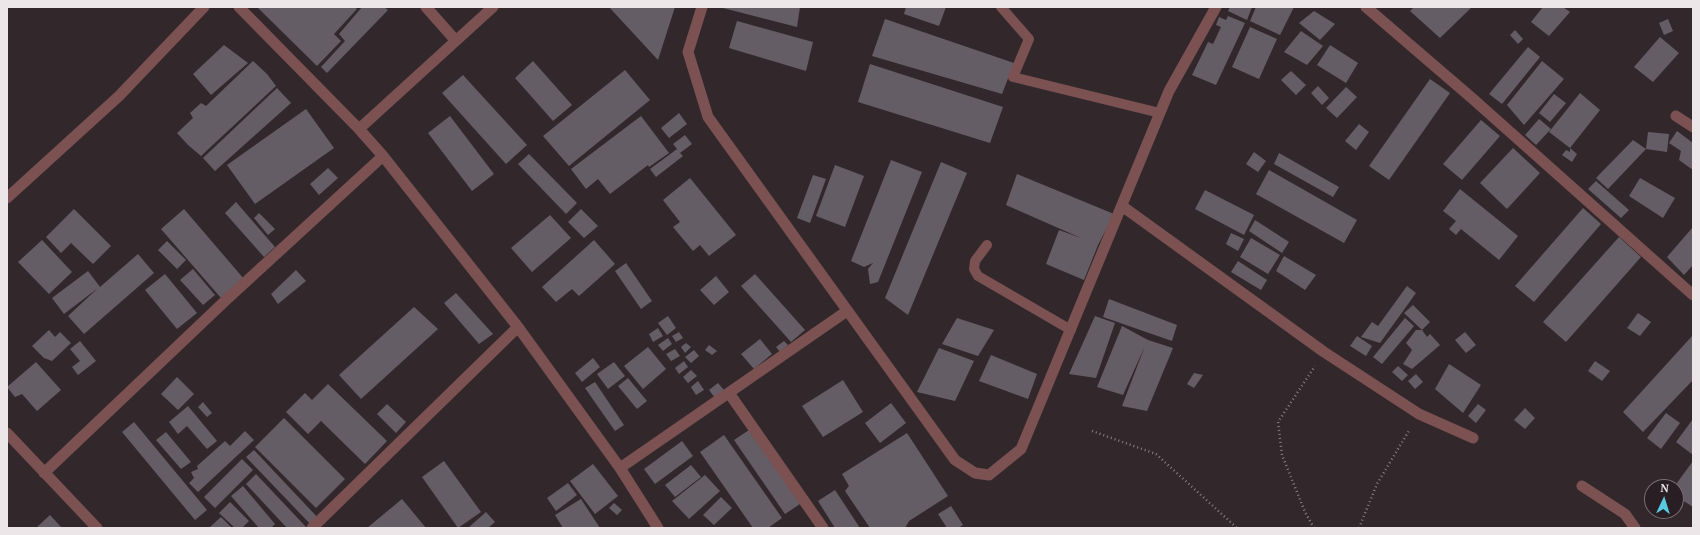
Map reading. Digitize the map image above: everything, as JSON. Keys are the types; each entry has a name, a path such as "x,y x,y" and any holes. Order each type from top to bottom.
{"street":[{"path":"7,198 119,96 204,7"},
{"path":"239,7 359,129 383,156 518,326 620,468 658,528"},
{"path":"426,7 456,41"},
{"path":"359,129 493,7"},
{"path":"702,7 688,52 708,117 955,460 975,473 989,475 1021,449 1169,91 1216,7"},
{"path":"1366,7 1473,99 1693,295"},
{"path":"1676,116 1693,127"},
{"path":"44,473 225,301 383,156"},
{"path":"1122,206 1324,352 1419,414 1473,438"},
{"path":"620,468 847,311"},
{"path":"312,528 518,326"},
{"path":"729,393 824,528"},
{"path":"7,433 96,528"},
{"path":"1582,486 1625,514 1635,528"}],"lane":[{"path":"1001,7 1029,38 1013,77 1160,113"},
{"path":"987,245 975,261 974,269 978,276 1071,330"}],"path":[{"path":"1314,528 1305,512 1282,455 1278,422 1324,352"},
{"path":"1359,528 1377,484 1419,414"},
{"path":"1092,431 1156,454 1237,528"}],"building":[{"path":"257,7 354,7 357,9 334,34 341,41 317,66"},
{"path":"362,7 384,7 388,10 327,73 321,67 345,41 339,34"},
{"path":"609,7 675,7 658,60"},
{"path":"719,7 800,7 797,27"},
{"path":"906,7 946,7 939,26 904,14"},
{"path":"1230,7 1252,7 1247,20 1228,11"},
{"path":"1256,7 1294,7 1280,35 1250,21"},
{"path":"1414,7 1472,7 1440,38 1410,11"},
{"path":"1543,7 1563,7 1570,12 1549,36 1531,22"},
{"path":"1314,11 1335,24 1320,40 1299,23"},
{"path":"1228,16 1245,23 1216,85 1192,75 1208,42 1213,44 1221,27 1216,25 1219,17 1226,20"},
{"path":"885,19 1014,63 1002,94 872,56"},
{"path":"1668,19 1673,31 1664,35 1659,23"},
{"path":"737,21 813,42 806,71 729,48"},
{"path":"1250,27 1277,39 1259,79 1232,67"},
{"path":"1515,30 1523,39 1518,44 1510,35"},
{"path":"1301,31 1323,46 1307,65 1284,52"},
{"path":"1660,37 1679,53 1653,82 1634,67"},
{"path":"224,45 248,63 211,95 193,74"},
{"path":"1330,45 1358,63 1346,83 1317,65"},
{"path":"1528,47 1540,57 1502,104 1489,94"},
{"path":"253,61 267,74 276,86 201,156 177,133 193,118 190,113 201,103 206,106"},
{"path":"533,61 572,105 553,121 515,78"},
{"path":"1542,61 1564,79 1524,125 1507,105"},
{"path":"870,64 1003,107 990,143 858,102"},
{"path":"625,70 650,100 569,166 543,136"},
{"path":"1291,71 1306,85 1296,95 1281,80"},
{"path":"463,75 527,145 506,164 442,93"},
{"path":"1430,79 1450,93 1389,180 1369,166"},
{"path":"1318,86 1329,98 1322,105 1311,93"},
{"path":"1346,87 1357,97 1337,118 1326,108"},
{"path":"277,88 291,103 215,171 203,158"},
{"path":"1580,93 1600,110 1570,148 1549,132"},
{"path":"1554,94 1566,103 1550,122 1539,113"},
{"path":"306,109 334,148 255,204 227,165"},
{"path":"679,113 687,124 669,138 661,128"},
{"path":"450,116 494,174 472,191 428,133"},
{"path":"641,116 669,153 649,167 648,165 610,194 598,179 586,189 571,169"},
{"path":"1539,119 1551,129 1536,145 1525,135"},
{"path":"1481,120 1500,136 1462,180 1443,164"},
{"path":"1359,124 1369,132 1356,150 1345,141"},
{"path":"1677,131 1693,143 1693,170 1679,160 1681,151 1669,143"},
{"path":"1648,132 1669,134 1667,152 1646,149"},
{"path":"685,135 692,144 680,153 683,156 656,177 650,169 677,149 673,144"},
{"path":"1633,140 1646,149 1608,189 1596,178"},
{"path":"1513,148 1540,173 1507,209 1480,183"},
{"path":"1570,148 1577,154 1572,162 1562,155 1566,150 1570,152"},
{"path":"1254,152 1266,161 1258,172 1246,164"},
{"path":"1279,153 1339,187 1333,197 1274,164"},
{"path":"529,154 577,203 566,214 518,164"},
{"path":"891,160 922,172 878,282 870,284 868,269 873,263 864,267 851,261"},
{"path":"941,162 967,173 908,315 885,298"},
{"path":"835,165 864,176 845,227 816,216"},
{"path":"328,168 338,178 319,195 310,184"},
{"path":"1269,170 1357,220 1344,243 1256,194"},
{"path":"1017,174 1114,214 1098,245 1084,280 1046,264 1059,230 1081,238 1006,205"},
{"path":"813,175 826,179 810,223 797,218"},
{"path":"690,178 736,235 709,256 700,245 693,251 673,227 680,222 663,200"},
{"path":"1640,178 1675,198 1663,218 1629,196"},
{"path":"1596,181 1629,210 1621,218 1588,189"},
{"path":"1460,189 1518,236 1499,260 1461,229 1456,235 1449,229 1456,221 1443,211"},
{"path":"1205,190 1254,215 1244,235 1195,209"},
{"path":"236,202 275,247 264,257 225,213"},
{"path":"1583,208 1601,224 1534,302 1515,286"},
{"path":"74,209 111,246 93,264 71,243 61,253 46,237"},
{"path":"184,209 244,279 221,298 161,229"},
{"path":"581,209 598,226 584,238 568,222"},
{"path":"259,213 275,229 268,235 254,218"},
{"path":"550,215 571,238 532,272 511,248"},
{"path":"1255,220 1289,242 1282,253 1249,231"},
{"path":"1693,227 1693,265 1684,275 1667,257"},
{"path":"1231,233 1244,239 1238,251 1226,244"},
{"path":"1619,237 1641,257 1566,342 1543,322"},
{"path":"1251,238 1280,255 1268,274 1240,257"},
{"path":"42,240 72,272 49,294 18,262"},
{"path":"594,240 615,264 579,296 572,289 556,302 542,287"},
{"path":"167,241 186,260 177,269 158,250"},
{"path":"138,254 154,273 84,334 68,316 98,288 64,314 52,298 88,271 100,287"},
{"path":"1284,256 1316,275 1305,290 1276,271"},
{"path":"1238,261 1267,280 1261,290 1231,272"},
{"path":"626,263 652,301 641,309 615,271"},
{"path":"193,269 215,295 203,305 180,280"},
{"path":"296,270 306,281 278,304 271,294"},
{"path":"165,274 197,313 177,329 145,290"},
{"path":"755,274 805,330 791,342 741,286"},
{"path":"716,276 729,292 714,305 700,290"},
{"path":"1407,286 1416,293 1380,343 1361,337 1372,322 1378,326"},
{"path":"456,293 493,334 479,344 444,303"},
{"path":"1109,299 1177,325 1172,341 1103,317"},
{"path":"1413,305 1430,322 1422,330 1404,313"},
{"path":"414,307 438,329 361,399 339,375"},
{"path":"1638,313 1651,322 1640,336 1627,328"},
{"path":"668,316 676,328 667,335 658,323"},
{"path":"1095,316 1115,323 1096,378 1069,374"},
{"path":"957,318 994,330 978,356 942,344"},
{"path":"1405,318 1414,326 1382,364 1373,357"},
{"path":"1122,326 1148,340 1173,348 1147,411 1122,406 1145,346 1123,395 1097,387"},
{"path":"658,328 663,336 653,342 649,334"},
{"path":"49,330 55,337 60,332 71,343 52,361 44,358 32,346"},
{"path":"1416,330 1422,330 1427,337 1430,334 1440,345 1412,369 1403,364 1412,350 1406,343"},
{"path":"679,332 683,338 676,342 672,336"},
{"path":"1465,332 1476,345 1466,353 1455,340"},
{"path":"1693,335 1693,380 1643,432 1623,412"},
{"path":"1357,336 1372,346 1366,356 1350,346"},
{"path":"668,338 672,344 663,351 658,345"},
{"path":"760,339 772,354 754,369 741,354"},
{"path":"80,341 96,361 78,375 72,367 80,361 70,349"},
{"path":"784,341 788,345 780,352 776,347"},
{"path":"686,343 691,347 685,353 681,347"},
{"path":"709,345 717,351 712,355 705,350"},
{"path":"648,347 666,369 643,389 624,366"},
{"path":"939,348 974,361 955,401 917,392"},
{"path":"675,349 680,356 671,361 666,354"},
{"path":"694,350 699,356 691,363 685,357"},
{"path":"991,355 1037,374 1028,399 979,381"},
{"path":"593,358 600,367 582,382 575,373"},
{"path":"684,361 688,367 679,374 675,368"},
{"path":"1595,361 1610,371 1602,381 1588,371"},
{"path":"36,362 61,390 37,411 22,394 15,397 7,387"},
{"path":"614,362 625,376 608,389 597,374"},
{"path":"1449,364 1481,385 1463,413 1435,389"},
{"path":"1398,366 1408,375 1402,381 1392,372"},
{"path":"691,370 697,376 688,383 683,377"},
{"path":"1194,373 1203,375 1194,388 1187,384"},
{"path":"1416,374 1423,382 1415,389 1408,381"},
{"path":"177,377 194,394 178,410 161,394"},
{"path":"628,378 647,401 637,409 618,386"},
{"path":"843,380 863,412 823,437 802,406"},
{"path":"698,381 704,390 696,395 691,387"},
{"path":"595,382 624,425 615,431 585,388"},
{"path":"718,383 724,390 715,398 709,390"},
{"path":"328,384 387,441 365,464 321,421 308,434 286,412 305,393 312,400"},
{"path":"203,402 212,413 207,417 198,407"},
{"path":"891,403 906,423 880,443 865,423"},
{"path":"387,404 406,422 396,433 377,414"},
{"path":"1478,404 1486,410 1476,423 1468,416"},
{"path":"188,406 217,441 207,449 187,426 178,434 169,422"},
{"path":"1525,408 1535,418 1525,429 1514,420"},
{"path":"1666,413 1680,423 1661,449 1647,438"},
{"path":"284,418 345,479 316,508 255,447"},
{"path":"1693,419 1693,455 1676,442"},
{"path":"134,422 207,510 195,520 122,432"},
{"path":"749,430 800,504 785,514 734,440"},
{"path":"245,431 254,440 198,492 189,483 194,478 191,472 198,469 197,466 225,441 230,446"},
{"path":"166,432 191,462 181,469 156,440"},
{"path":"907,433 948,496 909,521 905,528 870,528 845,491 849,486 842,474"},
{"path":"724,435 782,518 768,528 753,528 700,452"},
{"path":"682,441 693,456 655,484 644,469"},
{"path":"254,450 320,520 313,527 246,457"},
{"path":"242,459 253,470 215,508 204,497"},
{"path":"444,461 481,512 458,528 422,477"},
{"path":"1693,461 1693,507 1684,501 1684,479 1680,479"},
{"path":"593,464 618,496 595,514 570,481"},
{"path":"691,465 701,477 675,497 665,485"},
{"path":"256,474 307,528 287,528 246,484"},
{"path":"705,475 720,491 689,519 672,501"},
{"path":"568,483 577,495 556,511 547,498"},
{"path":"243,486 275,524 271,528 259,528 231,496"},
{"path":"835,490 860,528 835,528 818,501"},
{"path":"721,497 732,508 714,525 703,515"},
{"path":"402,499 426,528 367,528"},
{"path":"581,499 600,528 563,528 555,515"},
{"path":"230,502 249,521 242,528 235,528 219,513"},
{"path":"614,503 622,510 617,515 609,508"},
{"path":"951,506 963,525 958,528 947,528 938,514"},
{"path":"486,512 495,522 488,528 468,528"},
{"path":"50,515 62,528 36,528"},
{"path":"221,517 232,528 210,527"}]}
